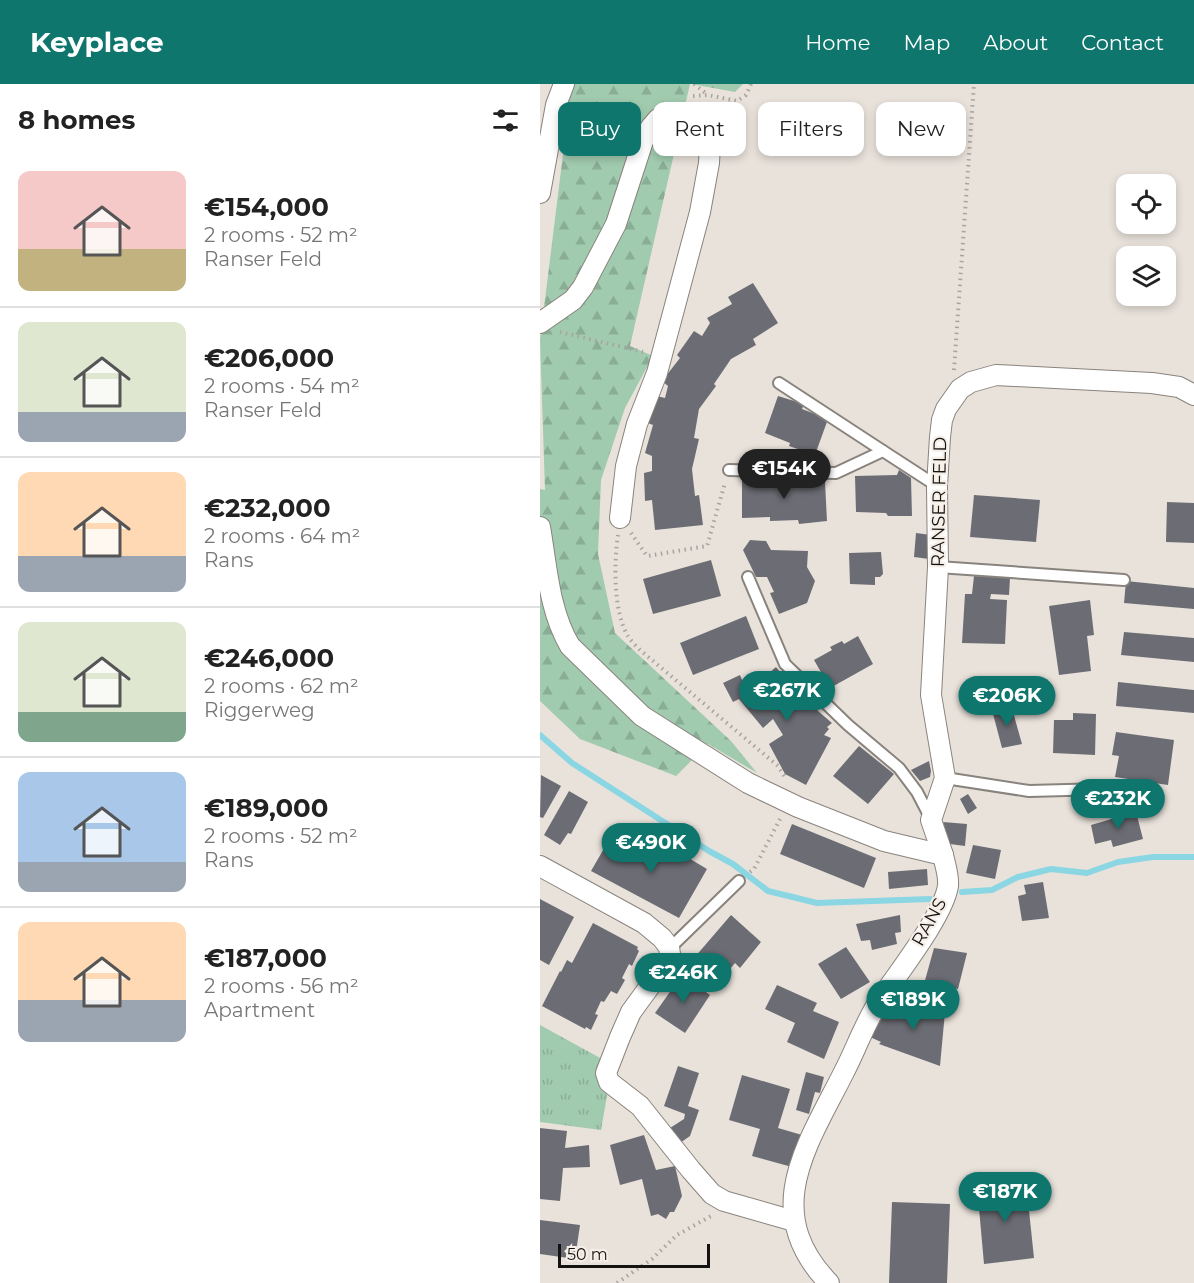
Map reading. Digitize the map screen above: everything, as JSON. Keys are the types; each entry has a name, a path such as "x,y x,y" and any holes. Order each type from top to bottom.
{"street":[{"path":"540,193 545,125 564,84"},
{"path":"545,326 573,300 583,287 616,224 643,141 651,127 658,118 672,114 687,116 699,123 710,145 700,212 661,356 626,466 620,518"},
{"path":"960,389 983,377 1006,375 1167,384 1194,395"},
{"name":"RANSER FELD","path":"932,820 945,778 931,695 938,567 937,486 942,420 949,404 960,389"},
{"path":"540,527 555,613 562,632 570,646 642,716 728,772 793,805 884,842 943,855 932,820"},
{"name":"RANS","path":"829,1283 801,1241 794,1221 792,1205 797,1175 815,1127 845,1071 862,1031 930,925 944,899 948,886 948,874 943,855"},
{"path":"540,866 644,923 662,938 669,949 670,954 666,964 631,1012 606,1072 609,1082 640,1106 704,1185 724,1201 794,1221"}],"lane":[{"path":"779,383 937,486"},
{"path":"729,470 836,473 882,451"},
{"path":"938,567 1124,580"},
{"path":"747,577 785,664 848,725 899,768 917,792 932,820"},
{"path":"945,778 1029,791 1105,789 1149,793"},
{"path":"669,949 739,881"}],"path":[{"path":"694,84 708,95"},
{"path":"960,389 954,374 955,337 974,84"},
{"path":"545,326 661,356"},
{"path":"620,518 647,556 707,546 729,470"},
{"path":"620,518 615,582 618,605 628,636 640,650 778,766 793,805 754,869"},
{"path":"616,1283 652,1259 688,1227 737,1206"}],"green space":[{"path":"555,84 690,84 686,102 653,102 653,156 674,156 630,346 653,356 625,408 601,480 598,554 615,633 731,741 757,773 708,744 676,776 580,739 540,701 540,489 545,490 540,340 563,156 641,156 641,102 558,102 558,105"},
{"path":"691,84 743,84 735,92"},
{"path":"540,1025 602,1059 607,1096 601,1130 540,1122"}],"building":[{"path":"753,283 778,323 753,339 756,345 731,359 714,384 716,386 699,409 694,438 699,439 692,469 695,496 699,495 703,525 655,530 652,500 645,501 644,473 652,471 652,456 645,453 653,425 648,423 657,396 665,398 668,386 662,381 680,358 677,355 694,331 702,336 710,323 707,318 732,304 728,297"},
{"path":"778,396 804,404 802,409 828,419 815,455 789,446 790,443 765,433"},
{"path":"899,470 911,478 912,516 856,512 855,476 897,475"},
{"path":"769,477 769,481 797,479 798,482 825,482 827,521 799,524 798,520 770,521 770,517 742,518 742,478"},
{"path":"974,495 1040,500 1036,542 970,537"},
{"path":"1167,502 1194,503 1194,543 1166,542"},
{"path":"916,533 931,535 929,559 914,557"},
{"path":"750,540 766,541 771,550 808,551 807,567 815,581 807,603 779,614 770,593 774,592 767,577 756,577 743,550"},
{"path":"881,552 883,574 875,577 875,585 850,584 849,553"},
{"path":"711,560 721,596 653,614 643,579"},
{"path":"974,576 1010,578 1009,595 991,594 990,599 1007,600 1005,644 962,643 965,594 972,594"},
{"path":"1126,581 1194,588 1194,609 1124,603"},
{"path":"1090,600 1094,635 1087,636 1091,671 1059,675 1049,606"},
{"path":"746,616 759,649 693,675 680,643"},
{"path":"1124,632 1194,638 1194,662 1121,655"},
{"path":"858,636 873,664 830,688 814,660 832,650 830,647 842,641 844,644"},
{"path":"776,667 798,693 809,690 818,711 832,723 827,727 829,729 824,735 831,738 806,785 785,774 769,744 783,735 773,719 763,728 739,699 733,702 723,683 740,675 747,692"},
{"path":"1118,682 1194,690 1194,713 1116,706"},
{"path":"1011,705 1022,744 1002,748 992,710"},
{"path":"1073,713 1096,714 1095,755 1053,753 1054,720 1073,720"},
{"path":"1116,732 1174,740 1168,785 1115,777 1119,756 1112,755"},
{"path":"859,746 894,774 868,804 833,776"},
{"path":"929,761 930,777 920,781 911,770"},
{"path":"541,775 561,786 543,818 540,817"},
{"path":"569,791 588,802 571,834 568,833 560,845 544,835"},
{"path":"968,794 977,808 968,814 960,799"},
{"path":"1136,812 1143,839 1113,847 1111,840 1095,844 1091,825"},
{"path":"943,822 967,824 965,846 950,844"},
{"path":"792,824 876,858 864,888 780,854"},
{"path":"613,833 657,858 665,844 707,869 679,918 591,871"},
{"path":"973,845 1001,850 995,879 966,873"},
{"path":"927,869 928,885 889,889 888,872"},
{"path":"1043,882 1049,918 1022,921 1018,896 1026,894 1024,885"},
{"path":"540,899 574,917 549,965 540,960"},
{"path":"731,915 761,942 740,968 735,963 719,982 694,958"},
{"path":"900,915 901,932 895,933 897,944 872,950 870,940 861,941 856,924"},
{"path":"593,923 638,947 639,951 632,966 629,964 622,978 625,980 617,994 611,991 604,1002 601,1001 591,1030 542,1006 567,960 572,963"},
{"path":"846,947 870,982 841,999 818,964"},
{"path":"934,948 967,953 958,989 924,984"},
{"path":"682,975 710,995 685,1033 655,1013"},
{"path":"777,985 817,1003 813,1011 839,1022 824,1059 787,1042 795,1023 765,1009"},
{"path":"908,997 922,1005 945,1012 940,1066 879,1044 881,1042 870,1037 892,1003 901,1008"},
{"path":"678,1066 699,1073 688,1106 699,1110 690,1136 680,1143 670,1128 684,1119 685,1114 664,1106"},
{"path":"806,1072 824,1077 820,1093 815,1092 809,1114 796,1110"},
{"path":"742,1075 790,1089 778,1128 802,1135 792,1167 752,1156 760,1129 729,1120"},
{"path":"540,1128 567,1131 565,1148 589,1145 590,1167 563,1168 560,1201 540,1199"},
{"path":"644,1135 656,1170 675,1166 682,1196 674,1212 670,1212 666,1219 658,1214 651,1216 642,1179 620,1185 610,1145"},
{"path":"1026,1182 1034,1258 984,1264 977,1186"},
{"path":"892,1202 950,1204 947,1283 889,1283"},
{"path":"540,1220 580,1225 575,1259 540,1254"}],"waterway":[{"path":"540,735 572,763 733,864 768,891 817,903 930,899"},
{"path":"962,892 992,890 1018,877 1051,869 1087,873 1118,862 1153,857 1194,857"}]}
